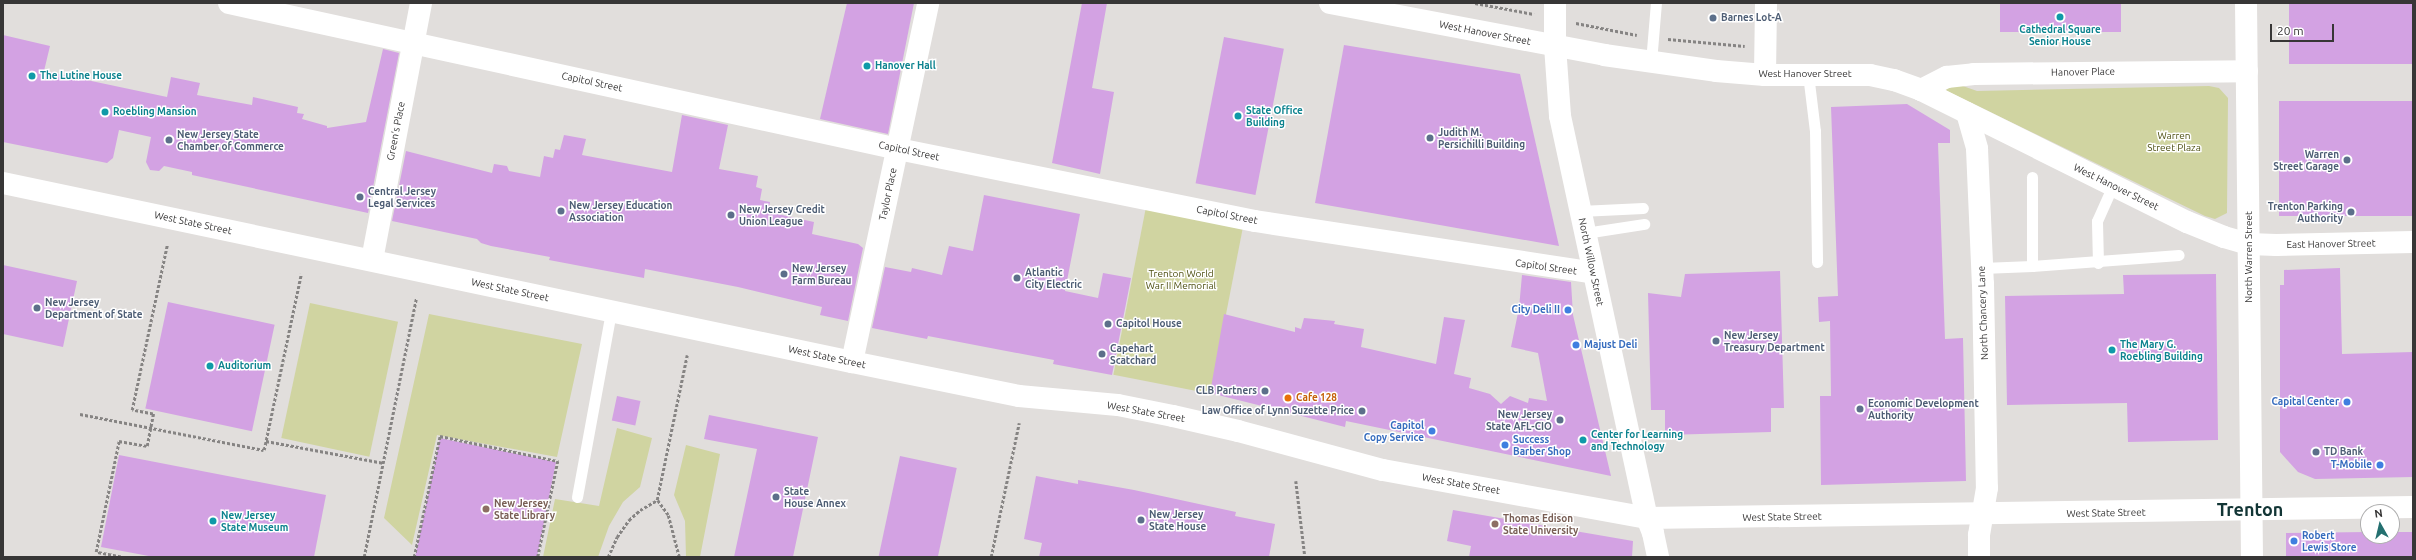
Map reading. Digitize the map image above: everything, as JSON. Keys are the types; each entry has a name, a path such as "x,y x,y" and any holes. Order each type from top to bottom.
{"street":[{"name":"Capitol Street","path":"229,3 898,149 1255,221 1593,273"},
{"name":"Green's Place","path":"372,260 421,3"},
{"name":"Taylor Place","path":"852,362 928,3"},
{"path":"1765,75 1766,3"},
{"name":"North Warren Street","path":"2246,3 2252,557"},
{"name":"West Hanover Street","path":"1344,4 1555,46 1651,62 1765,75 1870,75 1894,80 1921,90 2208,232 2249,244"},
{"name":"North Willow Street","path":"1555,10 1555,46 1560,116 1647,518 1658,557"},
{"name":"Hanover Place","path":"1921,90 1947,77 1974,74 2247,70"},
{"name":"North Chancery Lane","path":"1967,114 1977,149 1982,268 1987,488 1984,515 1979,535 1979,557"},
{"name":"West State Street","path":"3,183 852,362 1019,396 1118,405 1173,416 1383,470 1647,518 1984,515 2413,507"},
{"name":"East Hanover Street","path":"2249,244 2413,242"}],"lane":[{"path":"1651,62 1656,3"},
{"path":"1808,74 1815,131 1817,262"},
{"path":"2032,177 2032,266"},
{"path":"2098,263 2096,221 2113,185"},
{"path":"1580,211 1642,208"},
{"path":"1585,232 1644,224"},
{"path":"1982,268 2098,263 2179,255"},
{"path":"577,497 611,311"}],"path":[{"path":"1475,3 1555,10 1593,27 1653,37 1766,48"},
{"path":"121,557 96,552 119,441 147,446 152,414 132,410 167,246"},
{"path":"80,414 264,450 301,274"},
{"path":"364,557 416,298"},
{"path":"679,557 668,516 657,500 687,355"},
{"path":"991,557 1019,423"},
{"path":"414,557 440,436 558,461 538,557"},
{"path":"266,441 384,463"},
{"path":"1296,481 1305,557"},
{"path":"608,557 617,537 629,520 640,510 657,500"}],"green space":[{"name":"Warren Street Plaza","path":"1960,85 1977,91 2209,86 2219,88 2228,98 2227,213 2215,219 2205,216 1947,91 1944,87"},
{"name":"Trenton World War II Memorial","path":"1146,207 1243,226 1211,394 1113,375"},
{"path":"310,303 398,322 369,457 281,438"},
{"path":"429,314 582,344 557,457 437,435 412,545 384,518"},
{"path":"617,428 652,438 640,487 623,502 609,526 598,557 543,557 555,499 599,506"},
{"path":"686,445 720,454 700,557 686,557 685,521 674,495"}],"building":[{"name":"Hanover Hall","path":"847,3 914,3 888,134 820,119"},
{"path":"1082,3 1107,3 1092,88 1114,92 1100,174 1052,163"},
{"name":"Cathedral Square Senior House","path":"2000,3 2121,3 2121,32 2000,32"},
{"path":"2289,3 2413,3 2413,64 2289,64"},
{"path":"3,35 50,46 44,71 167,97 171,77 200,83 197,95 252,105 253,97 298,107 297,113 304,114 302,119 327,126 327,128 366,122 383,49 399,53 368,213 192,175 192,172 164,166 159,171 150,170 146,162 151,137 119,130 113,158 107,163 3,142"},
{"name":"State Office Building","path":"1224,37 1284,49 1255,195 1196,183"},
{"name":"Judith M. Persichilli Building","path":"1344,45 1520,74 1559,246 1315,203"},
{"name":"Warren Street Garage","path":"2279,101 2413,101 2413,216 2279,216"},
{"path":"1907,104 1950,130 1950,143 1938,143 1945,339 1963,338 1966,481 1821,485 1820,396 1831,396 1830,321 1819,322 1818,297 1838,296 1831,107"},
{"path":"682,115 728,125 719,169 758,176 756,187 762,189 760,200 770,202 768,212 814,222 812,234 858,244 863,248 848,321 820,315 822,307 738,287 645,269 644,278 549,260 550,257 491,246 481,243 477,239 392,221 406,151 492,173 494,164 507,166 509,171 540,177 544,156 553,158 555,149 560,150 564,135 586,139 582,155 672,172"},
{"path":"984,195 1080,214 1065,291 1098,298 1103,273 1131,278 1112,375 1053,364 1054,360 928,336 927,339 872,328 885,267 911,272 912,268 942,275 949,246 973,251"},
{"name":"New Jersey Department of State","path":"3,265 77,281 63,347 3,334"},
{"name":"Capital Center","path":"2340,268 2342,354 2413,352 2413,477 2315,479 2298,472 2280,452 2280,285 2284,285 2284,270"},
{"name":"New Jersey Treasury Department","path":"1780,271 1784,408 1771,408 1771,432 1665,435 1665,410 1651,410 1648,293 1681,297 1685,274"},
{"name":"The Mary G. Roebling Building","path":"2216,274 2218,440 2128,442 2127,403 2007,405 2005,296 2124,294 2123,275"},
{"path":"1522,275 1571,282 1573,315 1611,476 1346,421 1345,427 1210,393 1224,314 1295,332 1295,327 1301,329 1304,318 1335,321 1334,324 1364,329 1361,347 1436,364 1444,317 1465,320 1454,374 1471,378 1469,388 1490,394 1501,404 1510,396 1528,403 1529,398 1547,401 1538,353 1511,347 1519,308"},
{"name":"Auditorium","path":"168,302 275,325 252,431 145,409"},
{"path":"617,396 640,401 635,425 612,420"},
{"name":"State House Annex","path":"709,415 818,437 793,557 734,557 757,449 704,439"},
{"name":"New Jersey State Library","path":"440,438 556,462 537,557 415,557"},
{"name":"New Jersey State Museum","path":"119,455 326,495 314,557 154,557 101,547"},
{"path":"900,456 957,468 938,557 879,557"},
{"name":"New Jersey State House","path":"1036,476 1078,484 1078,480 1134,490 1236,512 1235,516 1275,524 1269,557 1039,557 1042,543 1024,539"},
{"name":"Thomas Edison State University","path":"1453,510 1633,541 1632,557 1469,557 1471,546 1447,541"},
{"path":"2360,532 2360,544 2400,544 2400,532 2413,532 2413,557 2286,557 2286,533"}],"place":[{"name":"Cathedral Square Senior House","path":"2060,17"},
{"name":"Barnes Lot-A","path":"1713,18"},
{"name":"Hanover Hall","path":"867,66"},
{"name":"The Lutine House","path":"32,76"},
{"name":"Roebling Mansion","path":"105,112"},
{"name":"State Office Building","path":"1238,116"},
{"name":"Judith M. Persichilli Building","path":"1430,138"},
{"name":"New Jersey State Chamber of Commerce","path":"169,140"},
{"name":"Warren Street Garage","path":"2347,160"},
{"name":"Central Jersey Legal Services","path":"360,197"},
{"name":"New Jersey Education Association","path":"561,211"},
{"name":"Trenton Parking Authority","path":"2351,212"},
{"name":"New Jersey Credit Union League","path":"731,215"},
{"name":"New Jersey Farm Bureau","path":"784,274"},
{"name":"Atlantic City Electric","path":"1017,278"},
{"name":"New Jersey Department of State","path":"37,308"},
{"name":"City Deli II","path":"1568,310"},
{"name":"Capitol House","path":"1108,324"},
{"name":"New Jersey Treasury Department","path":"1716,341"},
{"name":"Majust Deli","path":"1576,345"},
{"name":"The Mary G. Roebling Building","path":"2112,350"},
{"name":"Capehart Scatchard","path":"1102,354"},
{"name":"Auditorium","path":"210,366"},
{"name":"CLB Partners","path":"1265,391"},
{"name":"Cafe 128","path":"1288,398"},
{"name":"Capital Center","path":"2347,402"},
{"name":"Economic Development Authority","path":"1860,409"},
{"name":"Law Office of Lynn Suzette Price","path":"1362,411"},
{"name":"New Jersey State AFL-CIO","path":"1560,420"},
{"name":"Capitol Copy Service","path":"1432,431"},
{"name":"Center for Learning and Technology","path":"1583,440"},
{"name":"Success Barber Shop","path":"1505,445"},
{"name":"TD Bank","path":"2316,452"},
{"name":"T-Mobile","path":"2380,465"},
{"name":"State House Annex","path":"776,497"},
{"name":"New Jersey State Library","path":"486,509"},
{"name":"New Jersey State House","path":"1141,520"},
{"name":"New Jersey State Museum","path":"213,521"},
{"name":"Thomas Edison State University","path":"1495,524"},
{"name":"Robert Lewis Store","path":"2294,541"}],"district":[{"name":"Trenton","path":"2250,509"}]}
